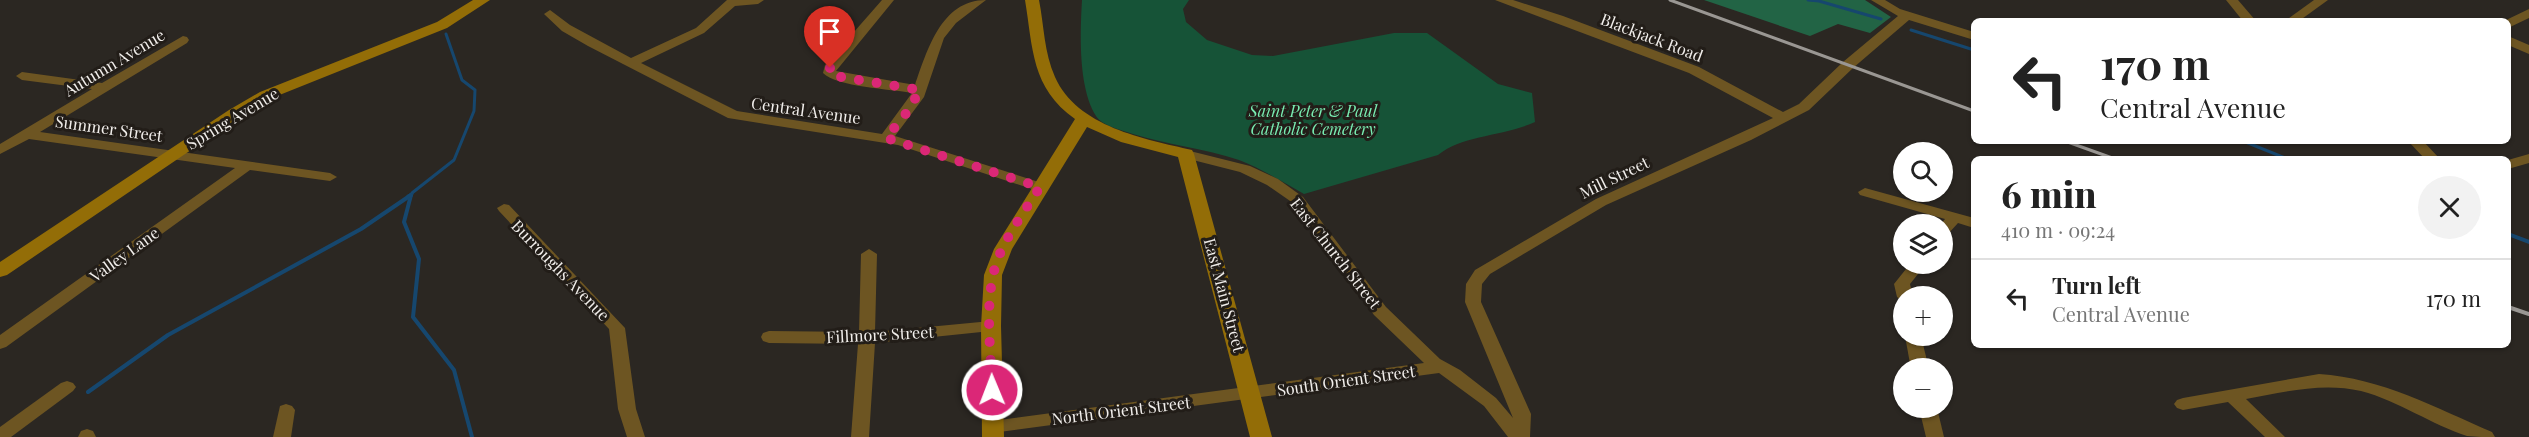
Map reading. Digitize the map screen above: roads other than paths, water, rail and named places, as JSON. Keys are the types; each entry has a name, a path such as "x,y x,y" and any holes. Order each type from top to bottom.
{"street":[{"name":"Spring Avenue","path":"0,271 172,155 266,95 442,25 483,0"},
{"path":"630,63 695,33 733,2 758,0"},
{"path":"888,0 830,68 829,73 843,78 920,90"},
{"path":"886,138 908,111 920,90 938,37 952,20 980,0"},
{"name":"East Church Street","path":"1032,0 1047,78 1060,99 1084,118 1132,140 1239,165 1285,189 1298,200 1380,310 1403,335 1441,367 1471,386 1490,402 1520,437"},
{"name":"Blackjack Road","path":"1501,0 1694,70 1785,118"},
{"path":"1877,0 1896,12 1971,35"},
{"path":"2232,0 2247,18"},
{"path":"2295,18 2322,0"},
{"path":"2511,22 2529,13"},
{"name":"Central Avenue","path":"550,14 577,35 739,117 886,138 1040,187"},
{"name":"Mill Street","path":"1520,437 1522,414 1473,302 1472,289 1476,278 1484,270 1601,202 1785,118 1804,107 1848,65 1907,15"},
{"name":"Autumn Avenue","path":"0,150 183,40"},
{"path":"2511,41 2529,50"},
{"path":"22,76 103,87"},
{"path":"993,432 991,292 997,261 1084,118"},
{"name":"Summer Street","path":"26,134 330,177"},
{"path":"2418,144 2430,156"},
{"name":"East Main Street","path":"1186,154 1261,437"},
{"path":"2511,164 2529,158"},
{"name":"Valley Lane","path":"0,343 248,165"},
{"path":"1865,192 1971,222"},
{"name":"Burroughs Avenue","path":"504,208 617,328 627,409 636,437"},
{"path":"860,437 867,338 868,254"},
{"name":"Fillmore Street","path":"769,337 867,338 991,326"},
{"name":"South Orient Street","path":"1250,394 1441,367"},
{"path":"2184,404 2234,397 2319,380 2334,380 2381,391 2486,437"},
{"path":"0,436 67,387"},
{"name":"North Orient Street","path":"993,432 1250,394"},
{"path":"2234,397 2277,437"},
{"path":"282,437 286,410"},
{"path":"1930,418 1935,437"}],"waterway":[{"path":"1808,0 1819,1 1881,19"},
{"path":"1911,30 1971,49"},
{"path":"412,194 454,160 474,111 475,90 462,80 446,34"},
{"path":"2250,144 2280,156"},
{"path":"408,196 412,194"},
{"path":"88,392 168,335 361,229 411,195 404,222 419,259 413,317 454,370 472,437"},
{"path":"2511,235 2529,242"}],"railway":[{"path":"1670,0 1971,110"},
{"path":"2073,144 2107,156"},
{"path":"2511,308 2529,314"}],"park label":[{"name":"Saint Peter & Paul Catholic Cemetery","path":"1313,119"}]}
